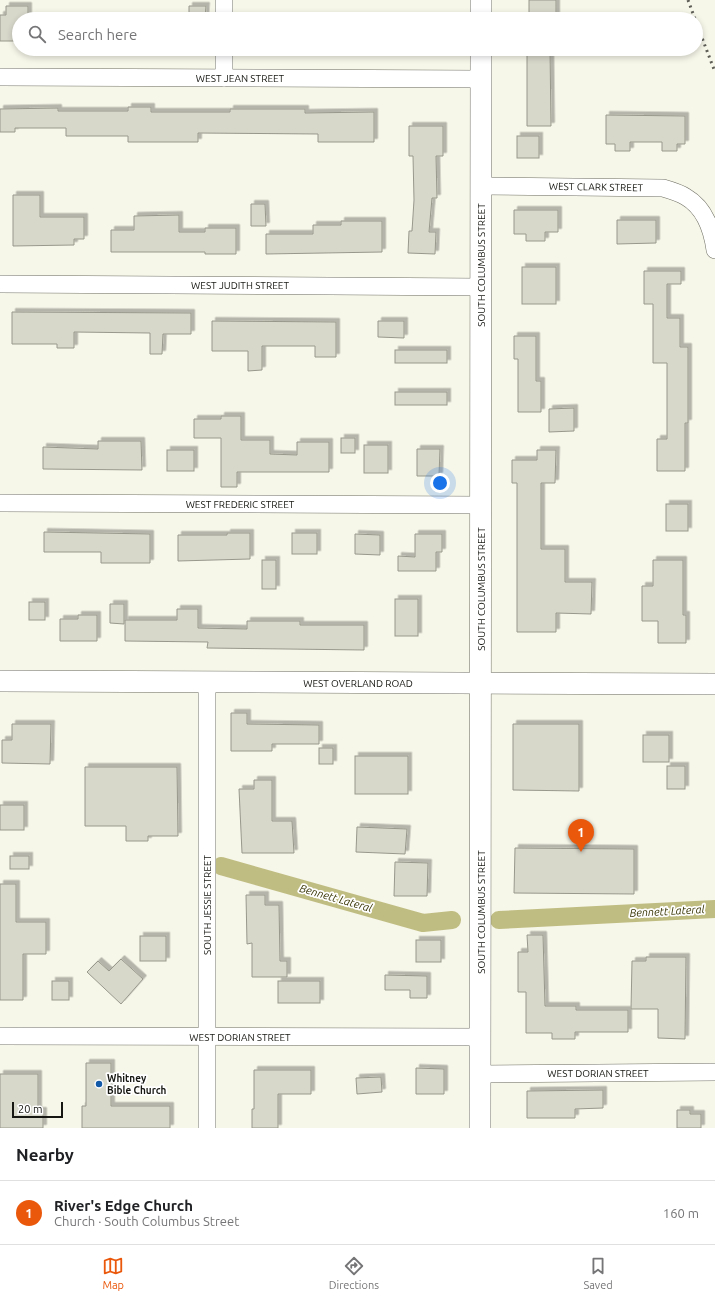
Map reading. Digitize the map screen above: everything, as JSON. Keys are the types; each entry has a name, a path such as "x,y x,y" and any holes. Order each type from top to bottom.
{"street":[{"path":"224,0 224,12"},
{"path":"481,0 481,12"},
{"path":"224,56 224,78"},
{"name":"SOUTH COLUMBUS STREET","path":"480,1128 481,56"},
{"name":"WEST JEAN STREET","path":"0,77 481,79"},
{"name":"WEST CLARK STREET","path":"481,186 663,188 686,197 703,212 713,233 715,250"},
{"name":"WEST JUDITH STREET","path":"0,284 481,287"},
{"name":"WEST FREDERIC STREET","path":"0,503 481,505"},
{"name":"WEST OVERLAND ROAD","path":"0,681 715,684"},
{"name":"SOUTH JESSIE STREET","path":"207,682 207,1128"},
{"name":"WEST DORIAN STREET","path":"0,1036 480,1037"},
{"name":"WEST DORIAN STREET","path":"480,1074 715,1072"}],"building":[{"path":"529,0 556,0 556,12 529,12"},
{"path":"6,6 28,6 28,12 12,12 12,41 0,41 0,15 6,15"},
{"path":"189,6 206,6 206,12 189,12"},
{"path":"527,56 550,56 551,126 527,126"},
{"path":"128,107 151,107 151,112 230,112 230,109 305,109 305,113 374,112 374,142 318,142 318,134 198,133 198,142 128,142 128,136 66,136 66,128 15,128 15,132 0,132 0,109 58,108 58,111 128,111"},
{"path":"606,115 685,116 685,144 677,144 677,151 662,151 662,142 630,142 630,151 615,151 615,144 606,144"},
{"path":"409,126 443,126 443,156 436,156 437,198 432,198 429,232 436,232 435,254 408,253 409,231 412,231 414,200 413,156 409,156"},
{"path":"517,136 539,136 539,158 517,158"},
{"path":"13,195 40,195 40,217 84,217 84,239 74,239 74,245 13,246"},
{"path":"251,204 265,204 266,226 251,226"},
{"path":"514,210 558,210 558,232 545,232 545,241 526,241 526,234 514,234"},
{"path":"179,215 179,232 205,232 205,228 236,228 236,254 205,254 205,252 111,252 111,230 134,230 134,216"},
{"path":"617,220 656,220 656,243 617,244"},
{"path":"341,221 382,221 382,252 266,254 266,234 313,234 313,225 341,225"},
{"path":"522,267 556,267 556,304 522,304"},
{"path":"644,271 681,271 681,284 667,284 667,318 680,318 680,347 688,347 688,423 685,423 685,471 657,471 657,439 667,439 667,363 653,363 653,304 644,304"},
{"path":"12,312 191,313 191,334 163,334 162,354 150,354 150,333 74,332 74,348 57,348 57,344 12,344"},
{"path":"212,321 336,322 336,357 315,357 315,346 262,346 262,370 248,371 248,351 212,351"},
{"path":"378,321 404,321 404,338 378,337"},
{"path":"514,336 536,336 536,381 541,381 541,412 518,412 518,359 514,359"},
{"path":"395,350 447,350 447,363 395,363"},
{"path":"395,392 447,392 447,405 395,405"},
{"path":"574,408 574,431 549,432 549,409"},
{"path":"221,416 241,416 241,440 270,440 270,454 297,455 297,442 329,442 329,472 237,472 237,487 221,487 221,438 194,438 194,419 221,419"},
{"path":"341,438 355,438 355,453 341,453"},
{"path":"98,441 141,441 142,470 43,469 43,447 98,449"},
{"path":"364,445 388,445 388,473 364,473"},
{"path":"417,449 440,449 439,476 417,476"},
{"path":"167,450 194,450 194,471 167,471"},
{"path":"537,450 556,450 555,483 541,483 541,549 565,549 565,582 592,582 591,614 556,613 556,632 517,632 517,483 512,483 512,460 537,460"},
{"path":"666,504 688,504 688,531 666,531"},
{"path":"44,532 150,534 150,563 101,563 101,552 44,552"},
{"path":"227,533 250,533 250,559 178,561 178,535 227,535"},
{"path":"292,533 317,533 317,554 292,554"},
{"path":"355,534 380,535 380,555 355,554"},
{"path":"415,534 442,534 442,552 436,552 436,571 398,571 398,556 415,557"},
{"path":"262,560 276,560 276,589 262,589"},
{"path":"653,560 683,560 683,615 686,615 686,643 658,643 658,621 642,621 642,586 653,586"},
{"path":"395,599 418,599 418,636 395,636"},
{"path":"29,602 45,602 45,620 29,620"},
{"path":"110,604 124,604 124,624 110,623"},
{"path":"177,609 198,609 198,628 247,629 247,621 300,621 300,625 364,625 364,650 207,648 208,642 125,641 125,620 177,620"},
{"path":"78,615 97,615 97,641 60,641 60,619 78,619"},
{"path":"231,713 247,713 247,724 319,725 319,744 272,744 272,751 231,751"},
{"path":"12,724 51,724 50,764 2,763 2,740 12,740"},
{"path":"513,724 579,724 579,791 513,790"},
{"path":"643,735 669,735 669,762 643,762"},
{"path":"319,748 333,748 333,764 319,764"},
{"path":"355,756 408,756 408,794 355,794"},
{"path":"667,766 685,766 685,789 667,789"},
{"path":"85,767 177,767 178,836 148,836 148,841 126,841 126,826 85,826"},
{"path":"254,780 272,780 272,821 292,821 294,853 242,853 239,789 254,789"},
{"path":"0,805 24,805 24,830 0,830"},
{"path":"357,827 407,829 405,854 356,852"},
{"path":"515,848 634,849 634,894 514,893"},
{"path":"10,856 29,856 29,869 10,869"},
{"path":"395,862 428,863 427,896 394,896"},
{"path":"0,884 16,884 16,922 46,922 46,954 23,954 23,1000 0,1000"},
{"path":"246,895 265,895 265,905 279,905 280,961 287,961 287,977 252,977 252,943 247,944"},
{"path":"527,935 543,935 545,1006 576,1006 576,1010 628,1010 628,1032 575,1032 575,1039 552,1039 552,1033 526,1033 526,992 518,992 518,952 528,952"},
{"path":"140,936 166,936 166,961 140,961"},
{"path":"416,940 441,940 441,962 416,962"},
{"path":"646,957 686,957 685,1039 658,1038 658,1009 631,1009 632,961 646,961"},
{"path":"121,959 143,979 121,1004 87,972 98,961 109,971"},
{"path":"385,975 427,976 427,998 410,998 410,990 385,990"},
{"path":"52,981 69,981 69,1000 52,1000"},
{"path":"278,981 320,981 320,1003 278,1003"},
{"name":"Whitney Bible Church","path":"86,1063 111,1063 111,1106 170,1106 170,1128 82,1128 82,1106 86,1106"},
{"path":"416,1068 444,1069 444,1094 416,1094"},
{"path":"254,1070 311,1070 311,1094 278,1094 278,1128 252,1128 252,1109 254,1109"},
{"path":"0,1074 38,1074 38,1111 43,1111 43,1128 0,1128"},
{"path":"381,1077 382,1092 357,1094 356,1078"},
{"path":"603,1090 603,1108 575,1109 575,1118 527,1118 527,1091"},
{"path":"677,1110 690,1110 690,1114 701,1114 701,1128 677,1128"}],"waterway":[{"name":"Bennett Lateral","path":"221,866 423,923 452,920"},
{"name":"Bennett Lateral","path":"499,920 715,909"}],"railway":[{"path":"688,0 692,12"},
{"path":"703,40 715,72"}],"place":[{"name":"River's Edge Church","path":"581,852"},
{"name":"Whitney Bible Church","path":"99,1084"}]}
